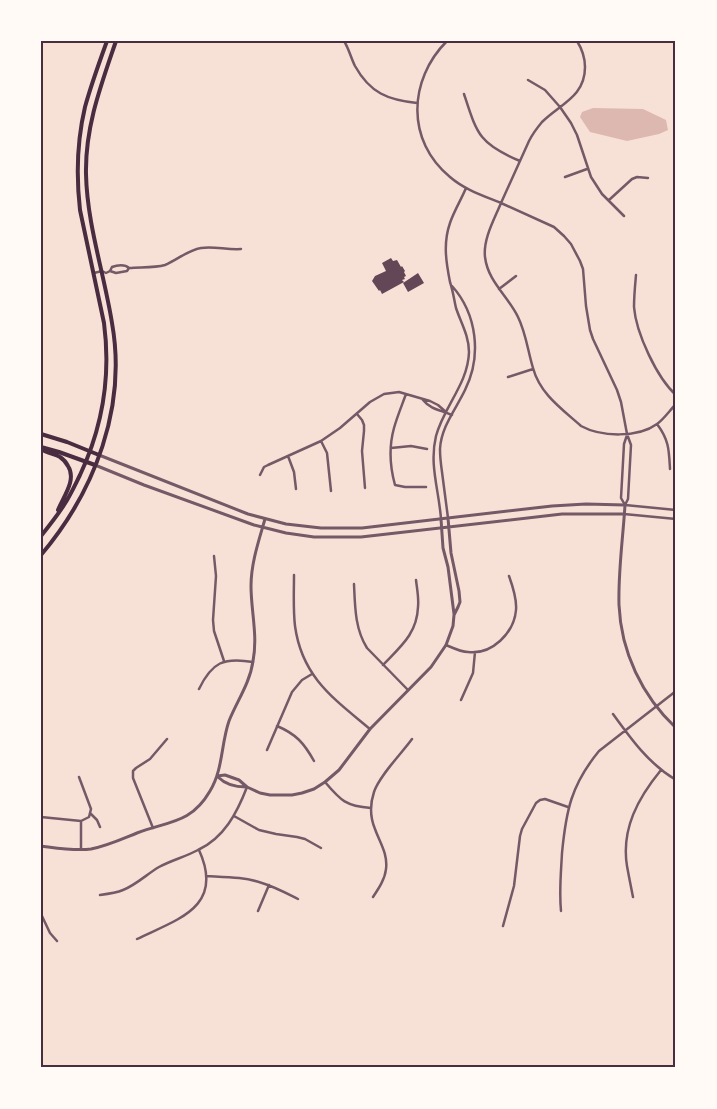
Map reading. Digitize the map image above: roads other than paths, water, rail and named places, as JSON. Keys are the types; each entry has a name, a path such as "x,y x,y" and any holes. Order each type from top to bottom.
{"main road":[{"path":"41,536 70,496 86,462 97,428 107,370 104,322 80,210 78,152 85,107 107,41"},
{"path":"41,555 57,536 86,487 100,455 114,402 116,371 114,336 88,205 86,157 94,107 116,41"},
{"path":"41,434 100,455"},
{"path":"41,448 59,452 95,466"},
{"path":"41,448 60,457 67,464 71,473 71,482 56,515"}],"street":[{"path":"344,41 360,74 372,88 394,100 416,103"},
{"path":"447,41 434,56 424,73 416,103 421,133 431,157 448,176 466,188 554,227 564,236 576,252 582,269 590,330 617,390 631,445 619,592 621,624 625,643 635,671 656,707 676,728"},
{"path":"577,41 583,53 585,64 585,73 579,89 574,97 542,122 534,133 520,160 488,235 485,251 486,265 493,281 519,318 533,369 543,390 581,426 597,432 628,434 642,431 657,424 676,404"},
{"path":"528,80 545,90 560,107 577,135 588,168 597,187 624,216"},
{"path":"464,94 476,128 482,137 496,150 520,160"},
{"path":"565,177 588,168"},
{"path":"609,200 632,179 637,177 648,178"},
{"path":"217,776 225,775 239,780 246,787 260,793 281,796 302,793 325,782 339,770 370,729 436,661 446,645 453,626 454,615 448,567 443,548 441,519 434,474 433,449 446,412 465,373 469,351 467,337 451,292 446,265 447,238 450,222 466,188"},
{"path":"110,272 115,266 126,265 129,268 158,266 200,248 240,249"},
{"path":"93,273 102,271 116,274 127,271 129,268"},
{"path":"636,275 634,298 637,325 660,377 676,395"},
{"path":"499,289 516,276"},
{"path":"451,285 462,299 475,336 474,362 470,379 446,426 440,449 451,553 460,597 454,615"},
{"path":"508,377 533,369"},
{"path":"260,475 264,467 332,434 370,402 384,394 399,392 430,401 452,415"},
{"path":"406,394 393,430 391,448 393,477 395,484 405,487 426,487"},
{"path":"422,399 427,406 446,412"},
{"path":"357,414 364,425 362,451 365,488"},
{"path":"657,424 668,444 670,469"},
{"path":"625,505 621,497 624,444 628,434"},
{"path":"321,441 327,453 331,491"},
{"path":"391,448 411,446 427,449"},
{"path":"100,455 235,509 265,519 321,528 346,529 537,507 586,504 625,505 676,510"},
{"path":"288,456 293,466 296,489"},
{"path":"95,466 262,528 330,538 361,537 544,515 599,513 676,519"},
{"path":"41,846 82,849 100,847 187,816 196,809 211,790 217,776 229,722 248,680 253,662 255,641 251,584 253,565 265,519"},
{"path":"214,556 216,576 213,625 216,640 224,661"},
{"path":"294,575 295,623 302,654 318,683 370,729"},
{"path":"446,645 461,651 475,652 488,649 502,640 514,620 516,605 509,576"},
{"path":"382,665 412,632 418,615 416,580"},
{"path":"354,584 357,625 366,648 408,690"},
{"path":"461,700 473,673 475,652"},
{"path":"199,689 207,674 217,664 224,661 241,660 253,662"},
{"path":"267,750 292,692 302,680 312,674"},
{"path":"561,911 560,882 565,826 568,807 576,785 590,761 599,751 676,691"},
{"path":"613,714 642,752 676,780"},
{"path":"277,726 297,737 314,761"},
{"path":"153,828 132,774 136,768 150,759 167,739"},
{"path":"373,896 384,878 386,861 372,822 372,798 377,784 412,739"},
{"path":"633,897 626,857 628,832 639,800 662,770"},
{"path":"217,776 223,782 237,787 246,787"},
{"path":"41,817 81,822 89,817 91,809 79,778"},
{"path":"325,782 336,796 342,800 357,807 371,808"},
{"path":"100,895 125,890 157,868 199,850 215,838 234,816 246,787"},
{"path":"503,926 514,886 520,836 536,803 545,799 568,807"},
{"path":"90,813 97,820 100,827"},
{"path":"234,816 259,830 298,837 321,848"},
{"path":"81,822 82,849"},
{"path":"137,939 188,914 201,900 207,876 204,861 199,850"},
{"path":"207,876 249,879 269,885 298,899"},
{"path":"258,911 269,885"},
{"path":"41,914 50,933 57,941"}]}
